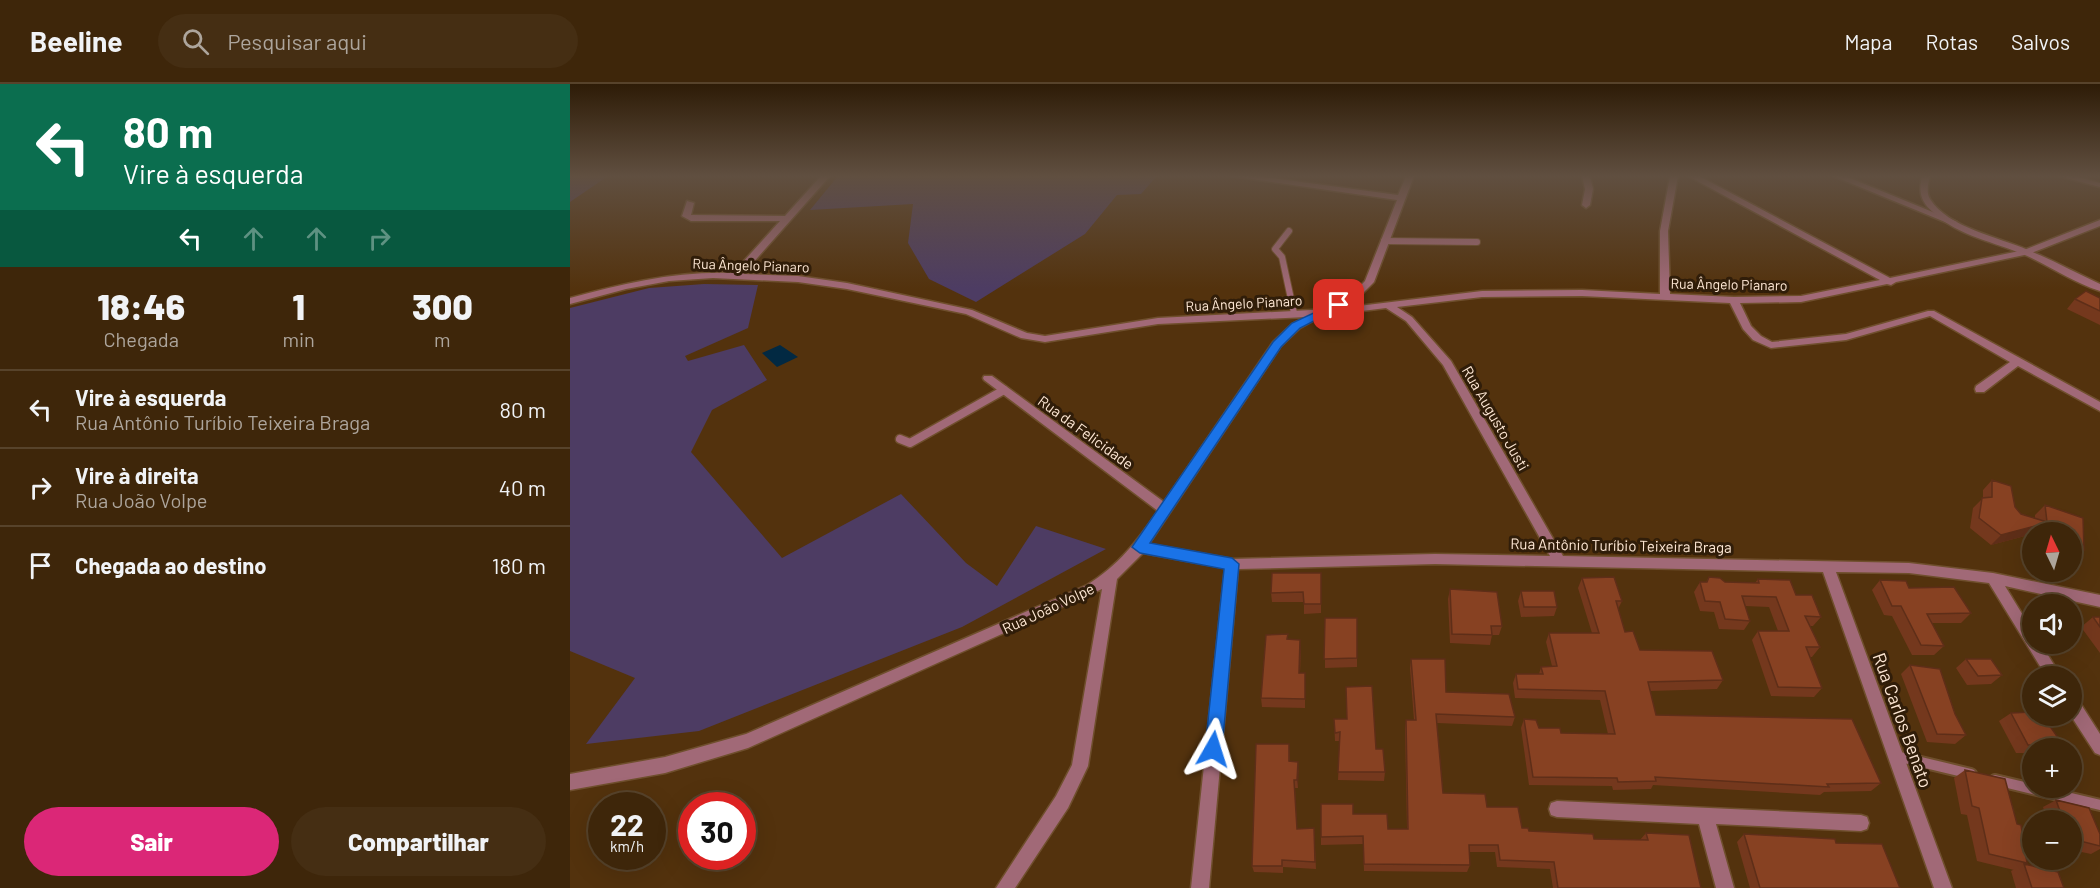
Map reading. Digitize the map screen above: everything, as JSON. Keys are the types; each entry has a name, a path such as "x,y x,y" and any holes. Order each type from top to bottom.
{"street":[{"path":"687,214 686,216 691,218 788,219"},
{"path":"736,276 793,214"},
{"name":"Rua João Volpe","path":"570,782 664,765 748,741 1068,601 1111,577 1140,547 1277,344 1296,326 1348,301 1364,289 1373,273 1394,214"},
{"path":"1665,296 1664,231 1667,214"},
{"path":"1763,214 1892,282"},
{"path":"1931,214 2026,252 2100,288"},
{"path":"1944,214 1960,225"},
{"name":"Rua Ângelo Pianaro","path":"570,302 646,281 693,276 798,279 969,312 1025,336 1045,339 1158,321 1320,313 1507,294 1582,292 1734,300 1801,299 1892,282 2026,252 2100,223"},
{"path":"1734,300 1748,327 1757,338 1771,345 1846,337 1931,313 2100,407"},
{"name":"Rua Augusto Justi","path":"1388,305 1409,319 1447,363 1559,561"},
{"path":"1980,389 2018,362"},
{"name":"Rua da Felicidade","path":"988,378 1166,510"},
{"name":"Rua Antônio Turíbio Teixeira Braga","path":"1140,547 1232,564 1374,560 1559,561 1827,565 1945,571 1993,578 2100,601"},
{"path":"1200,888 1232,564"},
{"name":"Rua Carlos Benato","path":"1827,565 1943,888"},
{"path":"1005,888 1062,802 1080,766 1111,577"},
{"path":"1993,578 2022,625"},
{"path":"2082,719 2100,748"},
{"path":"1557,809 1861,823"},
{"path":"1705,816 1725,888"}],"lane":[{"path":"1289,231 1275,249 1282,257 1294,314"},
{"path":"1384,241 1477,242"},
{"path":"900,439 910,443 1004,390"},
{"path":"1896,756 2100,805"}],"shaded area":[{"path":"912,214 1102,214 1085,234 976,302 929,279 908,243"},
{"path":"704,284 758,285 748,328 685,356 688,361 744,345 767,380 712,410 691,452 782,558 901,494 966,563 997,586 1036,526 1106,549 962,627 699,731 586,744 635,678 570,651 570,308 649,288"}],"water":[{"path":"780,345 798,357 777,367 762,353"}],"building":[{"path":"2086,291 2100,298 2100,311 2075,299"},
{"path":"1992,480 2011,486 2015,507 2021,514 2047,522 2022,522 2022,529 2001,535 1979,518 1982,498 1992,497"},
{"path":"2045,505 2083,518 2084,550 2082,549 2082,522 2047,522"},
{"path":"1272,573 1321,573 1321,604 1304,604 1303,592 1271,593"},
{"path":"1614,577 1622,601 1616,601 1625,632 1633,631 1640,650 1712,651 1723,680 1648,682 1656,715 1852,719 1881,783 1827,784 1829,787 1655,777 1656,781 1618,782 1617,778 1533,777 1524,719 1536,720 1539,728 1560,728 1561,733 1615,734 1605,691 1518,689 1516,674 1543,674 1541,667 1557,666 1549,633 1599,633 1582,578"},
{"path":"1709,577 1720,578 1725,582 1759,583 1758,579 1790,580 1796,595 1812,595 1821,617 1805,616 1820,647 1806,647 1822,688 1778,687 1758,631 1789,631 1776,597 1742,596 1750,621 1725,619 1720,602 1705,601 1700,582 1707,582"},
{"path":"1880,580 1906,581 1909,588 1954,587 1971,613 1927,614 1944,646 1921,645 1901,606 1892,606"},
{"path":"1450,589 1497,592 1502,626 1491,626 1492,635 1452,634"},
{"path":"1521,591 1554,591 1557,607 1524,607"},
{"path":"2093,617 2100,617 2100,627"},
{"path":"1325,618 1357,618 1357,658 1324,659"},
{"path":"1288,634 1287,639 1300,640 1299,673 1305,673 1305,699 1261,698 1266,635"},
{"path":"1411,659 1445,659 1446,692 1509,694 1515,717 1436,714 1443,793 1485,794 1487,807 1518,807 1522,828 1528,828 1529,831 1593,834 1594,839 1648,840 1646,833 1689,835 1701,888 1558,888 1554,862 1500,860 1498,845 1469,845 1470,865 1364,864 1363,836 1321,837 1321,804 1353,804 1353,814 1387,814 1388,829 1408,829 1406,720 1416,720"},
{"path":"1966,659 1991,659 2002,675 1978,676"},
{"path":"1910,665 1940,669 1955,714 1966,735 1937,734"},
{"path":"1372,686 1376,749 1383,749 1385,772 1338,772 1340,732 1335,733 1334,719 1347,719 1346,687"},
{"path":"2022,712 2022,726 2050,726 2058,738 2024,738 2011,713"},
{"path":"1256,744 1289,744 1289,761 1298,762 1297,780 1294,780 1297,829 1314,828 1315,862 1282,860 1282,866 1252,866"},
{"path":"1965,770 2005,779 2017,824 2021,825 2022,862 1989,854 1979,808 1972,806"},
{"path":"2056,800 2089,808 2100,834 2100,846 2082,842 2082,810 2060,810"},
{"path":"1744,834 1835,839 1836,843 1882,844 1900,888 1760,888"},
{"path":"2026,870 2058,872 2064,888 2032,888"}],"route":[{"path":"1213,749 1232,564 1140,547 1277,344 1296,326 1339,305"}]}
